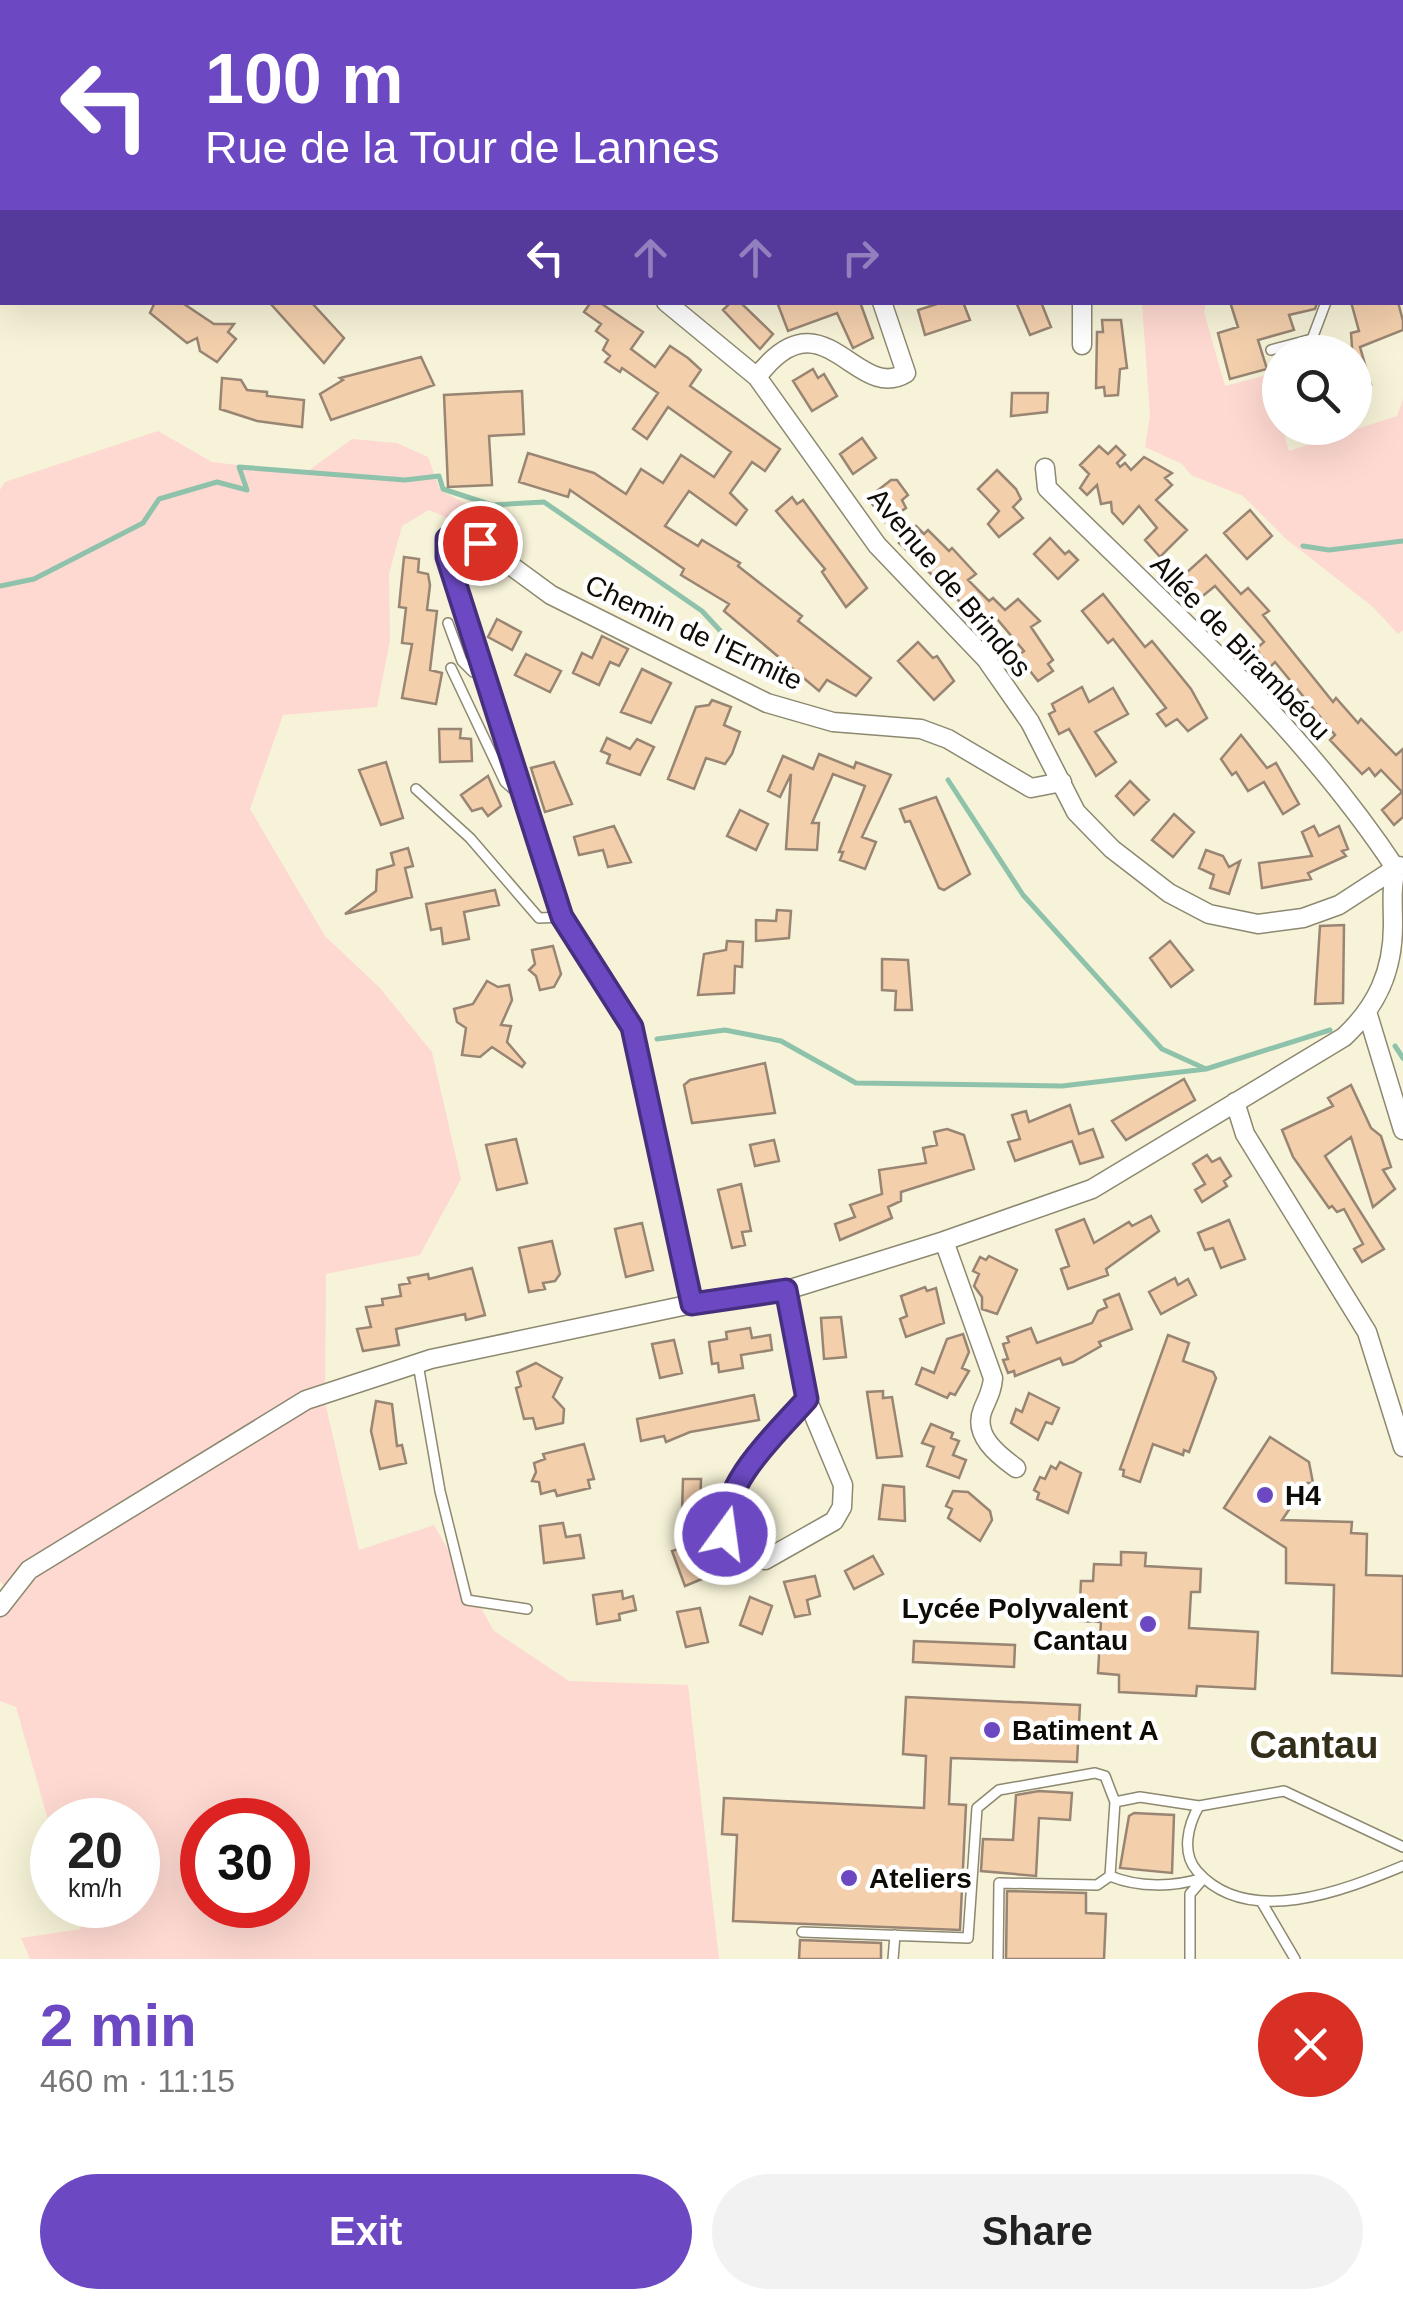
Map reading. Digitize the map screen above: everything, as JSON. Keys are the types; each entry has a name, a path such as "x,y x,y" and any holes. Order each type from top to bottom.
{"street":[{"name":"Avenue de Brindos","path":"670,305 756,376 877,545 986,659 1030,722 1076,812 1112,849 1169,893 1232,921 1276,924 1339,905 1399,866"},
{"path":"756,376 775,353 795,343 816,342 881,378 900,377 906,372 904,356 883,305"},
{"path":"1082,305 1082,345"},
{"name":"Allée de Birambéou","path":"1045,468 1046,488 1252,695 1333,784 1399,866"},
{"name":"Chemin de l'Ermite","path":"486,672 447,557 447,539 455,532 480,543 551,595 767,703 833,722 921,729 948,739 1031,788 1062,782"},
{"path":"486,672 562,917 632,1027 692,1304"},
{"path":"0,1606 29,1570 306,1400 418,1363 692,1304 786,1290 1092,1189 1344,1038 1368,1015 1381,990 1393,945 1391,888 1399,866"},
{"path":"1368,1015 1403,1130"},
{"path":"1235,1102 1245,1134 1367,1332 1403,1447"},
{"path":"944,1241 993,1378 992,1392 980,1414 984,1433 992,1450 1016,1468"},
{"path":"786,1290 807,1399 844,1486 842,1507 834,1521 784,1552 766,1560 749,1556 725,1534 723,1513 733,1492 807,1399"}],"lane":[{"path":"1314,335 1325,305"},
{"path":"448,623 462,662 473,672 486,672"},
{"path":"451,668 504,782 513,789 522,788"},
{"path":"416,789 470,838 540,918 562,917"},
{"path":"418,1363 440,1491 467,1600 527,1609"},
{"path":"802,1932 971,1935 977,1808 999,1790 1095,1773 1104,1776 1116,1802 1110,1876"},
{"path":"1116,1802 1140,1797 1199,1806 1284,1790 1403,1847"},
{"path":"1199,1806 1190,1822 1189,1862 1203,1878 1261,1901 1350,1888 1403,1866"},
{"path":"1110,1876 1129,1884 1184,1884 1203,1878"},
{"path":"998,1959 999,1883 1097,1885 1110,1876"},
{"path":"1190,1959 1190,1894 1203,1878"},
{"path":"1261,1901 1295,1959"},
{"path":"893,1959 895,1935"}],"shaded area":[{"path":"1142,305 1206,305 1204,312 1225,386 1262,376 1262,445 1287,445 1289,451 1308,445 1372,445 1372,424 1397,416 1403,399 1403,630 1398,634 1373,607 1286,539 1243,496 1191,475 1182,464 1145,447 1150,416"},
{"path":"158,431 212,462 305,473 352,439 397,443 428,457 440,490 485,514 474,530 429,510 402,526 389,574 390,641 377,707 283,715 250,809 325,936 380,988 432,1052 461,1179 420,1255 326,1274 325,1402 359,1550 434,1525 494,1631 569,1681 688,1685 719,1959 30,1959 21,1938 81,1928 160,1928 160,1798 42,1798 16,1707 0,1701 0,1617 15,1598 0,1581 0,490 5,482"}],"building":[{"path":"154,305 186,305 214,324 234,324 228,332 236,339 217,362 200,351 197,338 187,343 150,313"},
{"path":"272,305 314,305 344,338 324,363"},
{"path":"589,305 603,305 643,332 631,349 655,367 670,346 688,358 701,370 690,386 780,449 765,471 752,462 730,493 747,510 736,525 689,491 665,526 698,546 702,540 740,563 738,566 802,616 798,621 871,678 856,696 827,680 819,691 724,611 729,604 681,575 684,569 570,490 568,497 519,482 528,453 594,473 626,494 641,469 663,483 681,455 714,477 731,452 668,407 647,439 633,429 658,393 622,368 620,372 605,362 610,356 603,350 608,340 596,331 601,324 584,312"},
{"path":"728,305 743,305 773,334 760,349 723,310"},
{"path":"778,305 861,305 873,338 853,348 837,313 788,331"},
{"path":"934,305 964,305 970,320 925,335 918,310"},
{"path":"1017,305 1042,305 1051,327 1030,335"},
{"path":"1231,305 1316,305 1315,309 1289,315 1294,330 1262,335 1258,340 1262,370 1230,379 1218,333 1238,327"},
{"path":"1352,305 1399,305 1403,330 1372,342 1372,335 1351,333 1359,331"},
{"path":"1102,320 1121,320 1127,368 1120,369 1118,395 1105,396 1104,387 1096,388 1097,332 1103,332"},
{"path":"421,357 434,385 331,420 320,394 343,380 340,378"},
{"path":"813,369 818,378 824,374 837,396 812,411 793,381"},
{"path":"222,378 241,380 247,390 267,392 267,396 304,400 302,427 257,421 220,409"},
{"path":"522,391 524,434 489,436 492,485 448,487 444,395"},
{"path":"1012,393 1048,393 1047,412 1011,416"},
{"path":"862,438 876,458 853,474 840,454"},
{"path":"1099,446 1108,454 1116,446 1125,455 1117,463 1120,467 1125,463 1131,470 1144,457 1172,473 1165,478 1172,485 1156,500 1187,530 1160,557 1145,540 1157,528 1139,506 1123,524 1112,512 1111,502 1101,504 1097,485 1087,495 1080,488 1089,474 1080,465"},
{"path":"997,470 1016,489 1021,499 1013,507 1023,518 999,537 988,524 999,511 978,489"},
{"path":"891,480 897,480 908,495 902,500 906,508 885,522 868,498"},
{"path":"792,497 797,504 803,500 867,588 846,607 822,572 825,569 776,511"},
{"path":"1250,510 1272,536 1247,559 1224,533"},
{"path":"916,526 924,534 928,530 949,551 952,548 976,574 968,580 989,601 993,598 1005,610 1018,599 1040,621 1031,627 1053,660 1048,664 1053,671 1038,681 1026,666 1012,674 1006,665 1024,651 997,619 991,623 967,598 961,603 899,543"},
{"path":"1050,538 1065,554 1069,551 1078,560 1058,579 1034,554"},
{"path":"1206,555 1241,594 1248,588 1269,611 1263,615 1333,702 1336,698 1358,723 1361,719 1396,755 1403,749 1403,817 1394,825 1382,810 1402,792 1381,770 1375,776 1369,768 1362,774 1330,740 1335,735 1275,662 1270,667 1256,649 1264,642 1215,586 1194,603 1175,583"},
{"path":"404,557 419,559 418,572 428,574 430,585 427,610 437,611 430,670 442,673 436,704 402,698 412,644 402,643 406,608 399,607"},
{"path":"1103,594 1145,647 1152,641 1191,689 1207,718 1188,731 1177,719 1166,726 1157,714 1166,708 1113,639 1108,643 1082,611"},
{"path":"497,619 521,632 512,650 488,637"},
{"path":"602,636 628,649 619,666 610,662 599,685 573,673 582,653 592,658"},
{"path":"918,642 933,658 937,656 954,681 934,700 898,661"},
{"path":"526,654 561,671 550,692 515,675"},
{"path":"642,669 671,683 651,723 621,712"},
{"path":"1082,687 1089,702 1113,688 1128,714 1095,732 1116,762 1096,776 1069,729 1059,734 1049,714 1055,711 1052,704"},
{"path":"712,700 731,707 724,725 740,732 725,764 706,758 694,789 668,779 696,707 709,705"},
{"path":"439,729 461,729 460,738 471,739 472,761 440,762"},
{"path":"1241,735 1267,768 1276,763 1299,804 1283,814 1264,782 1248,791 1236,772 1232,775 1221,759"},
{"path":"607,738 630,749 637,739 654,747 640,775 607,763 610,755 601,751"},
{"path":"819,754 854,768 856,762 891,775 862,837 876,842 865,869 840,860 843,852 839,852 865,786 833,774 812,823 819,823 817,850 786,849 791,774 780,797 768,791 783,756 813,769"},
{"path":"386,762 403,818 381,825 359,770"},
{"path":"554,762 572,804 545,812 531,768"},
{"path":"488,776 501,806 488,816 482,808 472,811 461,795"},
{"path":"1130,781 1149,800 1134,815 1116,796"},
{"path":"936,797 970,874 944,890 939,888 910,821 905,822 900,809"},
{"path":"740,810 768,824 756,850 727,836"},
{"path":"1174,814 1194,832 1173,857 1152,840"},
{"path":"614,826 631,862 608,867 603,850 579,855 574,837"},
{"path":"1314,826 1319,836 1339,826 1348,849 1342,851 1346,856 1308,873 1311,879 1262,888 1259,863 1312,856 1302,832"},
{"path":"408,848 413,866 405,868 412,897 345,914 376,891 377,870 394,865 391,853"},
{"path":"1206,850 1223,856 1229,867 1240,861 1229,894 1210,888 1214,875 1199,868"},
{"path":"495,890 499,905 464,912 469,939 443,944 441,928 431,930 426,904"},
{"path":"777,910 791,911 789,938 756,941 756,920 776,921"},
{"path":"1344,925 1343,1003 1315,1004 1320,926"},
{"path":"727,941 743,942 742,967 735,966 734,993 698,995 704,954 726,950"},
{"path":"1170,941 1193,970 1171,987 1150,958"},
{"path":"553,946 561,974 554,987 540,990 536,976 529,970 535,964 532,950"},
{"path":"882,959 908,960 912,1010 895,1010 896,991 882,990"},
{"path":"487,981 498,987 509,985 512,1000 501,1025 511,1026 507,1042 525,1063 522,1067 492,1047 480,1057 462,1055 466,1028 457,1022 454,1009 473,1004"},
{"path":"765,1063 775,1113 692,1123 684,1085 690,1080"},
{"path":"1184,1079 1195,1100 1126,1140 1112,1121"},
{"path":"1351,1085 1371,1128 1381,1136 1391,1167 1383,1170 1395,1189 1373,1207 1351,1137 1325,1156 1384,1249 1362,1262 1354,1249 1363,1244 1344,1209 1337,1212 1332,1206 1329,1208 1293,1157 1282,1130 1333,1106 1328,1098"},
{"path":"1070,1105 1079,1134 1093,1129 1103,1157 1080,1164 1072,1141 1015,1161 1008,1142 1020,1139 1012,1115 1026,1111 1029,1122"},
{"path":"947,1129 964,1135 974,1169 901,1192 901,1201 888,1207 892,1218 840,1240 835,1224 855,1217 850,1205 882,1194 879,1170 926,1163 923,1148 937,1145 934,1132"},
{"path":"516,1139 527,1183 497,1190 486,1145"},
{"path":"774,1140 779,1161 755,1166 750,1145"},
{"path":"1207,1155 1212,1162 1220,1158 1231,1176 1224,1181 1227,1186 1202,1202 1195,1190 1205,1184 1193,1164"},
{"path":"741,1184 751,1231 742,1232 745,1245 732,1248 718,1190"},
{"path":"1151,1216 1159,1231 1106,1269 1108,1275 1068,1289 1061,1269 1069,1266 1056,1230 1084,1219 1094,1243 1129,1222 1132,1226"},
{"path":"1229,1220 1245,1259 1221,1268 1213,1248 1205,1250 1198,1233"},
{"path":"642,1223 653,1270 626,1277 615,1229"},
{"path":"552,1241 560,1274 555,1281 543,1283 545,1289 529,1292 519,1248"},
{"path":"989,1256 1017,1270 997,1314 982,1309 982,1297 974,1286 979,1274 973,1271 980,1257 986,1260"},
{"path":"472,1268 485,1315 466,1320 465,1314 396,1329 399,1345 363,1351 357,1329 371,1327 366,1307 383,1305 382,1299 401,1296 399,1285 410,1283 408,1278 428,1274 429,1279"},
{"path":"1175,1278 1178,1285 1188,1279 1196,1295 1161,1314 1149,1292"},
{"path":"925,1287 927,1291 936,1288 944,1323 906,1337 900,1319 907,1316 901,1296"},
{"path":"1119,1294 1132,1329 1099,1342 1101,1346 1073,1362 1063,1365 1060,1358 1015,1376 1014,1371 1008,1373 1003,1360 1008,1359 1003,1344 1009,1342 1007,1337 1031,1328 1037,1343 1092,1323 1098,1311 1107,1307 1104,1300"},
{"path":"841,1317 846,1357 824,1359 821,1318"},
{"path":"750,1328 752,1338 770,1335 772,1350 741,1355 743,1368 719,1372 718,1363 712,1364 709,1342 727,1339 726,1332"},
{"path":"963,1334 969,1352 962,1368 969,1371 955,1395 950,1393 947,1398 916,1384 922,1368 934,1373 947,1339"},
{"path":"1168,1335 1189,1343 1183,1361 1213,1372 1216,1378 1189,1452 1184,1450 1183,1455 1153,1444 1140,1482 1123,1476 1124,1470 1120,1469"},
{"path":"674,1340 682,1373 660,1378 652,1344"},
{"path":"536,1363 562,1378 553,1397 564,1409 563,1423 536,1429 533,1418 524,1419 516,1388 521,1386 517,1372"},
{"path":"883,1391 883,1398 892,1397 902,1456 877,1458 867,1392"},
{"path":"1029,1393 1059,1408 1052,1424 1046,1422 1038,1440 1011,1423 1016,1409 1022,1412"},
{"path":"754,1395 759,1420 690,1432 666,1442 664,1436 641,1441 637,1419"},
{"path":"376,1401 392,1404 397,1446 402,1445 406,1463 380,1469 371,1431"},
{"path":"931,1424 953,1433 951,1438 959,1441 953,1455 966,1460 959,1478 927,1466 934,1447 922,1443"},
{"path":"1270,1437 1309,1462 1313,1483 1307,1483 1282,1520 1352,1522 1351,1533 1367,1534 1366,1575 1403,1576 1403,1676 1332,1673 1334,1585 1286,1583 1286,1548 1224,1508"},
{"path":"584,1444 594,1479 588,1480 590,1488 557,1496 555,1490 541,1494 539,1482 532,1481 534,1463 545,1459 543,1454"},
{"path":"1060,1462 1081,1473 1068,1513 1037,1499 1039,1493 1034,1490 1040,1477 1045,1479 1051,1466 1056,1469"},
{"path":"683,1479 701,1479 700,1512 682,1512"},
{"path":"883,1485 904,1487 905,1521 879,1519"},
{"path":"953,1491 968,1492 990,1511 992,1520 980,1541 948,1518 952,1509 946,1506"},
{"path":"563,1523 566,1537 580,1535 584,1558 544,1563 540,1526"},
{"path":"694,1544 702,1579 685,1586 672,1551"},
{"path":"1121,1552 1146,1553 1145,1566 1201,1569 1200,1592 1191,1592 1189,1628 1258,1632 1255,1689 1197,1686 1196,1696 1119,1692 1119,1675 1098,1673 1101,1622 1079,1621 1081,1581 1093,1581 1094,1564 1121,1565"},
{"path":"873,1556 883,1574 854,1589 845,1571"},
{"path":"815,1576 820,1596 807,1600 810,1614 795,1617 784,1582"},
{"path":"622,1591 623,1599 633,1596 636,1610 619,1614 620,1620 597,1624 593,1595"},
{"path":"750,1597 772,1606 762,1634 740,1625"},
{"path":"700,1608 708,1642 686,1647 677,1612"},
{"path":"914,1641 1015,1645 1014,1667 913,1662"},
{"name":"Ateliers","path":"906,1697 1080,1705 1077,1762 951,1758 949,1804 966,1805 960,1930 733,1921 737,1835 722,1834 724,1798 924,1808 926,1756 903,1754"},
{"path":"1039,1791 1072,1793 1070,1820 1039,1818 1036,1876 981,1871 983,1839 1013,1840 1016,1795"},
{"path":"1174,1815 1172,1873 1120,1868 1129,1816"},
{"path":"1007,1891 1086,1893 1086,1913 1106,1914 1104,1959 1006,1959"},
{"path":"800,1940 881,1943 881,1959 799,1959"}],"waterway":[{"path":"0,586 34,579 143,523 159,499 217,482 247,490 239,467 405,480 439,476 443,489 492,505 544,502 702,611 739,651"},
{"path":"1303,546 1329,550 1403,541"},
{"path":"948,780 1023,895 1162,1049 1206,1069 1330,1030"},
{"path":"657,1039 725,1030 781,1041 856,1083 1062,1086 1206,1069"},
{"path":"1395,1046 1403,1058"}],"place":[{"name":"H4","path":"1265,1495"},
{"name":"Lycée Polyvalent Cantau","path":"1148,1624"},
{"name":"Batiment A","path":"992,1730"},
{"name":"Ateliers","path":"849,1878"}],"district":[{"name":"Cantau","path":"1314,1745"}],"route":[{"path":"480,543 455,532 447,539 447,557 562,917 632,1027 692,1304 786,1290 807,1399 733,1492 723,1513 725,1534"}]}
